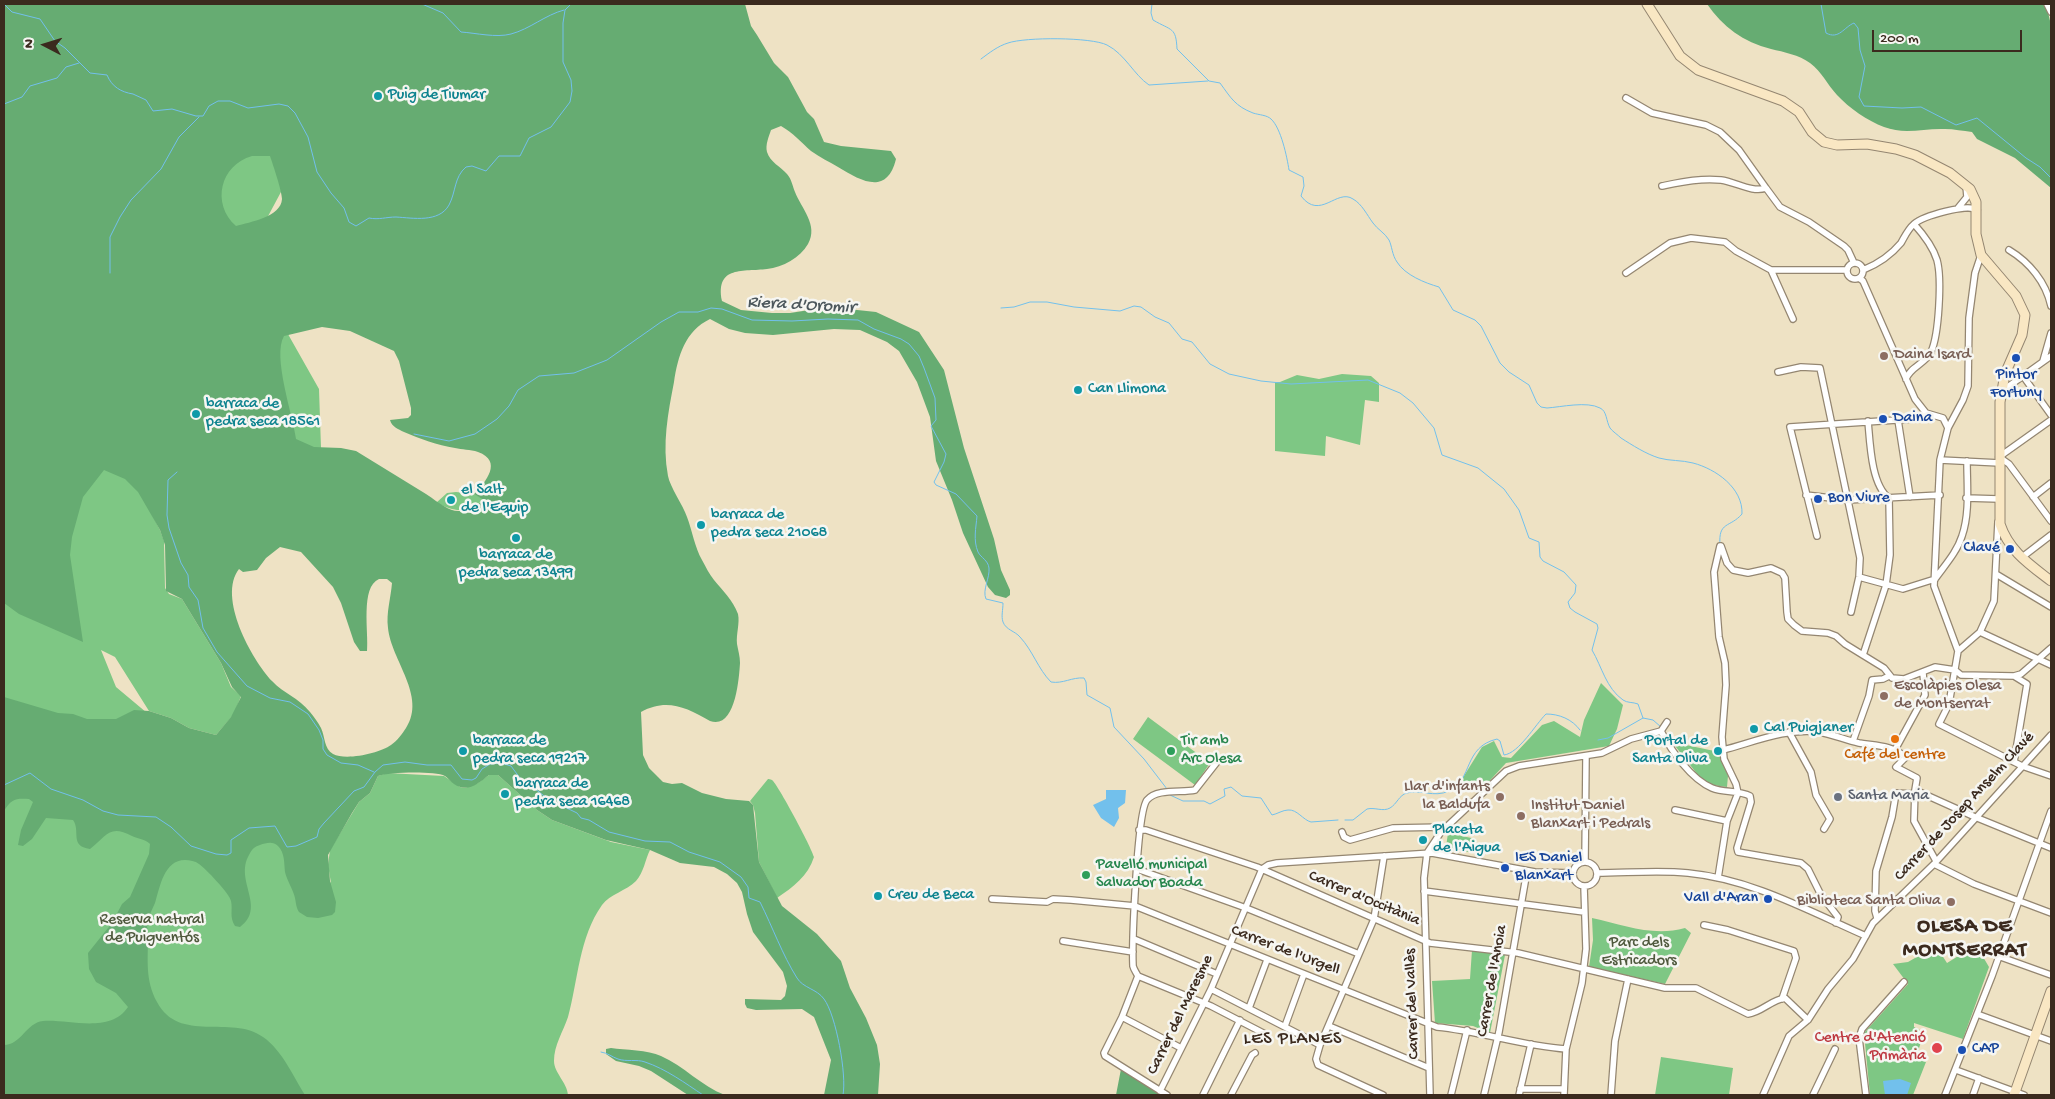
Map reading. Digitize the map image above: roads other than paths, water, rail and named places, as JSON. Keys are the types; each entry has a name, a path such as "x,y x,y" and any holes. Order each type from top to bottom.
{"street":[{"path":"1647,4 1680,56 1698,70 1783,101 1799,112 1812,132 1824,142 1837,145 1867,144 1896,149 1934,164 1965,184 1974,195 1978,210 1976,234 1981,255 2016,296 2025,315 2022,335 2005,374 2001,392 1999,516 1994,601 1980,632 1958,651"},
{"path":"2047,4 2051,12"},
{"path":"1626,98 1652,113 1706,125 1720,132 1739,150 1780,207 1809,222 1844,246 1854,263 1861,265 1863,270"},
{"path":"1662,186 1690,180 1708,179 1735,183 1758,191 1766,188"},
{"path":"1956,210 1964,203 1966,197 1965,184"},
{"path":"1859,278 1863,270 1875,265 1888,255 1914,224 1927,217 1956,210 1971,207 1978,210"},
{"path":"1906,379 1908,373 1925,362 1932,348 1939,303 1937,261 1924,237 1914,224"},
{"path":"1626,273 1670,243 1691,238 1725,242 1736,251 1771,270 1847,270"},
{"path":"2009,250 2024,261 2041,281 2051,306"},
{"path":"1981,255 1975,273 1969,318 1968,386 1948,428 1940,460 1940,495 1934,586 1958,651 1949,704 1939,724 2022,766 2051,776"},
{"path":"1854,263 1847,270 1848,275 1863,281 1915,399 1926,413 1943,418 1956,414"},
{"path":"1771,270 1793,319"},
{"path":"2043,362 2051,333"},
{"path":"2001,392 2051,356"},
{"path":"1898,363 1906,367 1916,368"},
{"path":"1778,372 1802,367 1820,368 1860,558 1859,577 1851,612"},
{"path":"2005,374 2010,379 2024,375"},
{"path":"2024,375 2051,415"},
{"path":"1817,536 1790,427 1898,420 1916,418 1926,413"},
{"path":"1943,418 1948,428"},
{"path":"1898,420 1910,497"},
{"path":"2000,460 2051,420"},
{"path":"1868,421 1873,466 1883,494 1889,498"},
{"path":"1940,460 2005,460 2051,521"},
{"path":"1859,577 1905,589 1935,578 1949,560 1962,536 1966,522 1968,461"},
{"path":"2015,486 2022,481"},
{"path":"2033,497 2051,483"},
{"path":"1806,496 1848,500 1940,495"},
{"path":"1864,655 1886,584 1890,555 1889,498"},
{"path":"1966,498 1999,499"},
{"path":"1999,516 2006,540 2021,558 2051,580"},
{"path":"2021,558 2051,535"},
{"path":"1997,547 2001,541 2006,540"},
{"path":"1718,878 1727,821 1738,793 1736,784 1724,759 1722,736 1726,685 1725,663 1719,637 1714,572 1721,546 1727,563 1733,570 1748,572 1771,568 1782,573 1785,578 1788,619 1794,625 1802,631 1828,633 1836,636 1884,668 1892,678 1904,679 1935,667 1955,670 1961,675 2014,676 2021,674 2051,648"},
{"path":"1936,553 1941,560 1949,560"},
{"path":"1996,574 2051,607"},
{"path":"1980,632 2051,665"},
{"path":"1896,748 1925,694 1922,672"},
{"path":"1852,741 1869,696 1872,680 1883,679 1889,676"},
{"path":"2014,676 2027,684 2014,762"},
{"path":"1427,853 1445,827 1502,775 1515,766 1602,754 1630,739 1661,732 1667,722"},
{"path":"1723,750 1789,732 1806,731 1896,748 1906,757 1896,767 1917,778 1914,792 1914,822 1935,863 1974,884 2051,913"},
{"path":"1661,732 1675,756 1705,784 1713,789 1748,795 1751,802 1737,850 1745,854 1801,863 1808,869 1821,895 1838,917 1836,923"},
{"path":"1789,732 1811,772 1816,795 1830,820 1824,829"},
{"name":"Carrer de Josep Anselm Clavé","path":"1763,1095 1789,1036 1808,1020 1828,989 1853,959 1877,918 1935,863 2051,735"},
{"path":"1585,862 1586,756"},
{"path":"1217,762 1195,790 1172,791 1147,800 1139,830 1133,952 1134,969 1138,976 1204,1003 1267,1035"},
{"path":"1877,918 1875,911 1876,871 1892,817 1896,793 1914,792 2051,848"},
{"path":"1675,810 1727,821"},
{"path":"1945,1095 2019,901 2051,810"},
{"path":"1342,832 1350,840 1393,828 1445,827"},
{"name":"Carrer d'Occitània","path":"1139,830 1146,830 1262,869 1425,941 1512,952 1672,988 1696,988 1748,1014 1782,999"},
{"path":"1262,869 1277,863 1427,853 1527,871 1573,873"},
{"name":"Carrer del Vallès","path":"1427,853 1424,891 1430,1095"},
{"path":"1383,1095 1316,1063 1320,1045 1374,919 1384,856"},
{"path":"1585,862 1592,864 1596,873 1594,881 1584,886 1576,882 1573,873 1576,866 1585,862"},
{"path":"1137,869 1246,908 1359,954"},
{"name":"Carrer del Maresme","path":"1160,1091 1218,974 1262,869"},
{"name":"Carrer de l'Anoia","path":"1484,1095 1498,1038 1527,871"},
{"path":"1596,873 1674,872 1718,878 1770,894 1866,936"},
{"path":"1520,1088 1564,1092 1566,1049 1584,968 1586,949 1584,886"},
{"path":"1424,891 1584,912"},
{"name":"Carrer de l'Urgell","path":"992,899 1047,902 1053,899 1135,906 1437,1027 1467,1030 1498,1038 1566,1049"},
{"path":"1704,925 1728,930 1794,951 1796,958 1782,999 1789,1000 1808,1020"},
{"path":"1134,939 1218,974"},
{"path":"1063,941 1133,952"},
{"path":"1998,956 2051,975"},
{"path":"1249,1008 1267,960"},
{"path":"1285,1026 1304,974"},
{"path":"1138,976 1122,1017 1104,1053 1105,1056 1167,1095"},
{"path":"1611,1095 1615,1041 1628,979"},
{"path":"1866,1095 1859,1038 1862,1029 1904,982"},
{"path":"1211,989 1320,1045"},
{"path":"1956,1070 2018,1094 2035,1035 2051,991"},
{"path":"1976,1014 2051,1041"},
{"path":"1122,1017 1181,1048"},
{"path":"1203,1095 1240,1020"},
{"path":"1329,1026 1429,1068"},
{"path":"1451,1095 1467,1030"},
{"path":"1519,1095 1531,1044"},
{"path":"1812,1095 1835,1049"},
{"path":"1231,1095 1252,1055 1256,1053"},
{"path":"1973,1095 1979,1078"}],"water":[{"path":"1106,790 1126,790 1125,803 1118,808 1119,818 1114,827 1101,818 1093,805 1106,799"},
{"path":"1900,1079 1911,1083 1907,1095 1885,1095 1883,1081"}],"waterway":[{"path":"4,4 12,12 40,19 55,41 65,48 90,73 107,75 111,83 117,88 146,100 153,111 172,109 196,116 203,116 209,106 218,101 230,101 248,108 279,104 288,106 295,113 308,137 317,172 344,208 349,222 356,226 369,218 425,218 439,215 449,205 459,175 466,167 472,166 486,171 499,156 520,156 529,138 551,127 570,102 572,91 571,80 563,62 563,23 565,10 571,4"},
{"path":"422,4 443,13 461,32 493,35 518,32 550,15 564,10"},
{"path":"1152,4 1151,13 1153,20 1172,30 1177,49 1209,81 1220,83 1234,101 1242,107 1267,117 1275,123 1283,143 1289,170 1303,177 1304,186 1301,196 1308,203 1315,205 1322,205 1341,197 1347,197 1356,201 1390,242 1395,259 1401,267 1416,278 1439,287 1453,310 1475,320 1481,326 1500,363 1509,372 1529,385 1537,403 1541,407 1595,406 1604,411 1611,429 1634,446 1659,458 1689,462 1702,466 1726,481 1738,496 1742,514 1723,528 1720,545"},
{"path":"1821,4 1826,33 1831,35 1838,34 1854,23 1858,28 1860,50 1865,66 1859,97 1864,106 1921,107 1956,125 1977,118 2040,167 2051,178"},
{"path":"981,59 1001,46 1016,41 1087,40 1099,42 1113,49 1149,85 1208,81"},
{"path":"4,104 22,97 30,86 57,78 66,67 79,63"},
{"path":"110,273 110,237 120,217 131,200 161,169 179,137 199,117"},
{"path":"1001,308 1014,307 1030,302 1047,302 1074,307 1120,311 1134,306 1141,307 1155,317 1169,323 1182,339 1192,342 1210,364 1229,374 1261,381 1291,384 1368,380 1400,393 1413,403 1434,428 1442,455 1478,468 1504,489 1519,510 1529,538 1539,542 1540,557 1543,561 1564,572 1576,585 1575,593 1568,602 1570,608 1597,624 1598,628 1592,650 1605,677 1612,690 1623,700 1638,704 1643,718"},
{"name":"Riera d'Oromir","path":"414,434 449,441 475,434 497,419 509,406 518,390 539,376 574,373 607,360 661,322 679,312 698,312 711,308 722,309 752,320 858,320 874,329 901,339 909,344 919,356 935,398 936,420 931,426 946,454 934,482 936,485 956,494 977,516 976,548 989,568 985,592 986,599 1003,603 1002,617 1004,625 1025,642 1042,671 1051,682 1084,678 1087,695 1110,708 1114,727 1144,759 1167,789"},
{"path":"177,472 168,480 167,515 169,528 181,563 188,575 189,587 198,600 203,628 217,652 247,686 270,698 290,702 308,714 319,730 323,740 323,749 327,755 341,763 358,765 374,772"},
{"name":"Riera d'Oromir","path":"1345,820 1353,820 1367,809 1385,810 1390,808 1407,793 1438,794 1449,791 1457,786 1473,756 1486,743 1497,739 1500,741 1504,755 1510,753 1521,744 1546,714 1565,718 1580,730"},
{"name":"Riera d'Oromir","path":"1598,740 1608,738 1643,718 1653,720 1661,727"},
{"path":"4,785 30,773 51,789 83,800 103,811 118,815 156,817 171,827 191,846 216,854 227,855 231,853 231,840 249,828 275,826 287,847 296,846 317,837 319,829 324,823 354,791 364,787 383,765 405,762 427,765 451,765 462,779 472,780 476,778 482,769 490,764 501,763 511,766 523,782 529,784 548,799 609,832 645,841 670,842 689,852 720,862 741,877 748,887 749,898 760,902 797,978 818,993 828,1007 833,1018 842,1060 843,1095"},
{"name":"Riera d'Oromir","path":"1170,795 1183,801 1204,801 1210,804 1225,796 1224,789 1231,787 1242,796 1261,798 1272,815 1291,810 1311,822 1338,820"},
{"path":"601,1052 621,1060 642,1061 653,1065 703,1095"}],"place":[{"name":"Puig de Tiumar","path":"378,96"},
{"name":"Daina Isard","path":"1884,356"},
{"name":"Pintor Fortuny","path":"2016,358"},
{"name":"Can Llimona","path":"1078,390"},
{"name":"barraca de pedra seca 18561","path":"196,414"},
{"name":"Daina","path":"1883,419"},
{"name":"Bon Viure","path":"1818,499"},
{"name":"el Salt de l'Equip","path":"451,500"},
{"name":"barraca de pedra seca 21068","path":"701,525"},
{"name":"barraca de pedra seca 13499","path":"516,538"},
{"name":"Clavé","path":"2010,549"},
{"name":"Escolàpies Olesa de Montserrat","path":"1884,696"},
{"name":"Cal Puigjaner","path":"1754,729"},
{"name":"Café del centre","path":"1895,739"},
{"name":"barraca de pedra seca 19217","path":"463,751"},
{"name":"Tir amb Arc Olesa","path":"1171,751"},
{"name":"Portal de Santa Oliva","path":"1718,751"},
{"name":"barraca de pedra seca 16468","path":"505,794"},
{"name":"Llar d'infants la Baldufa","path":"1500,797"},
{"name":"Santa Maria","path":"1838,797"},
{"name":"Institut Daniel Blanxart i Pedrals","path":"1521,816"},
{"name":"Placeta de l'Aigua","path":"1423,840"},
{"name":"IES Daniel Blanxart","path":"1505,868"},
{"name":"Pavelló municipal Salvador Boada","path":"1086,875"},
{"name":"Creu de Beca","path":"878,896"},
{"name":"Vall d'Aran","path":"1768,899"},
{"name":"Biblioteca Santa Oliva","path":"1951,902"},
{"name":"Centre d'Atenció Primària","path":"1937,1048"},
{"name":"CAP","path":"1962,1050"}],"district":[{"name":"OLESA DE MONTSERRAT","path":"1965,940"},
{"name":"LES PLANES","path":"1293,1040"}],"park label":[{"name":"Reserva natural de Puigventós","path":"152,930"},
{"name":"Parc dels Estricadors","path":"1639,953"}]}
